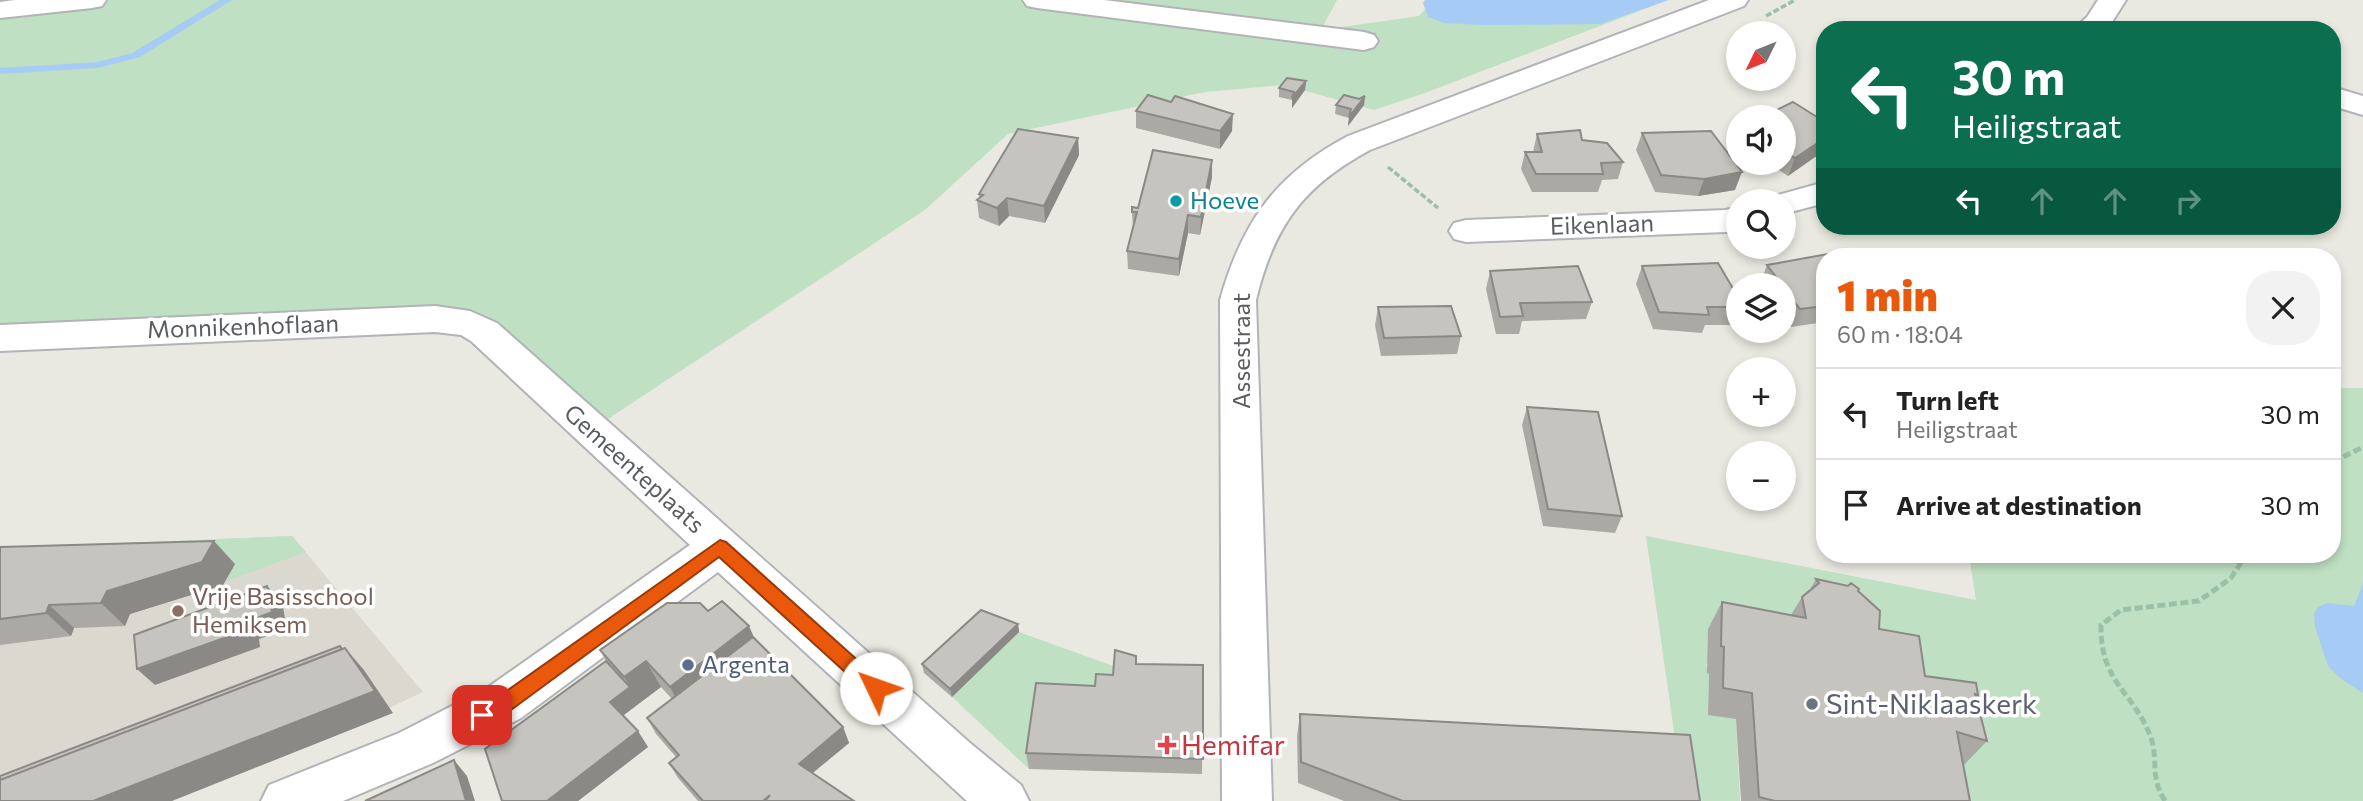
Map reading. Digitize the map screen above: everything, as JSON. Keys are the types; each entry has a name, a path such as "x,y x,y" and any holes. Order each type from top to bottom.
{"street":[{"path":"0,10 92,0"},
{"path":"1037,0 1364,41"},
{"name":"Assestraat","path":"1247,801 1238,300 1242,280 1273,211 1298,182 1330,157 1734,0"},
{"path":"2341,99 2363,106"},
{"path":"1796,200 1816,195"},
{"name":"Eikenlaan","path":"1466,231 1726,221"},
{"name":"Monnikenhoflaan","path":"0,338 435,319 470,324 484,332"},
{"name":"Gemeenteplaats","path":"484,332 953,759 1004,801"},
{"path":"286,801 416,748 505,704 720,547"}],"path":[{"path":"1761,19 1796,0"},
{"path":"1393,158 1382,162 1466,231"},
{"path":"2341,458 2363,447"},
{"path":"2165,801 2154,785 2151,770 2156,756 2150,733 2102,656 2101,625 2121,610 2199,601 2231,578 2241,563"}],"shaded area":[{"name":"Vrije Basisschool Hemiksem","path":"292,536 423,692 389,708 0,801 0,549"}],"green space":[{"path":"0,0 1337,0 1321,30 1419,16 1433,0 1655,5 1374,110 1284,85 1205,92 1008,134 926,209 590,431 469,324 0,338"},
{"path":"2341,388 2363,388 2363,801 1942,801 1949,762 1964,765 1802,610 1706,664 1709,674 1708,714 1736,719 1740,801 1684,801 1646,536 1976,600 1970,563 2341,563"},
{"path":"292,536 306,552 226,581 234,564 0,548"},
{"path":"1019,632 1116,667 1115,691 1029,769 952,697"}],"water":[{"path":"1425,0 1669,0 1600,24 1482,25 1444,23 1428,17 1423,3"},
{"path":"2363,583 2363,693 2340,678 2328,666 2315,627 2314,614 2318,607 2327,603 2354,606"}],"building":[{"path":"1287,78 1306,81 1292,98 1294,92 1279,88"},
{"path":"1148,95 1171,102 1175,96 1233,114 1220,131 1136,111"},
{"path":"1344,95 1359,99 1365,96 1349,117 1351,109 1336,105"},
{"path":"1793,102 1816,116 1816,144 1796,157 1796,105 1787,105"},
{"path":"1018,129 1078,138 1044,206 1007,198 997,208 977,200 983,195 979,194"},
{"path":"1580,130 1582,140 1607,143 1623,162 1601,163 1603,174 1536,174 1525,152 1542,152 1537,134"},
{"path":"1711,131 1726,151 1726,175 1704,179 1661,175 1642,133"},
{"name":"Hoeve","path":"1153,150 1212,160 1201,217 1188,215 1179,259 1127,251 1137,212 1132,212 1132,207 1138,208"},
{"path":"1816,256 1816,307 1800,309 1796,304 1796,273 1773,273 1767,265"},
{"path":"1718,263 1726,277 1726,307 1707,307 1709,315 1659,312 1642,266"},
{"path":"1578,266 1592,302 1520,303 1523,316 1500,317 1490,271"},
{"path":"1451,306 1461,336 1384,338 1378,307"},
{"path":"1527,407 1598,412 1622,516 1548,509"},
{"path":"214,541 202,562 107,591 101,603 49,605 46,613 0,619 0,547"},
{"name":"Sint-Niklaaskerk","path":"1816,579 1848,586 1851,583 1880,611 1879,629 1919,636 1925,676 1976,683 1978,695 1975,694 1987,741 1957,732 1970,801 1775,801 1759,797 1752,693 1723,688 1722,602 1806,618 1802,597 1819,583"},
{"path":"267,586 272,612 244,623 244,631 137,669 134,635"},
{"path":"722,601 749,626 670,687 646,661 624,677 600,650 667,603 700,603 708,611"},
{"path":"981,610 1018,624 950,689 922,664"},
{"path":"753,637 843,727 799,764 854,801 765,801 770,795 763,801 703,801 669,763 679,755 647,718"},
{"path":"340,646 342,649 0,780 0,776"},
{"path":"345,648 375,691 93,801 0,801 0,780"},
{"path":"1115,650 1136,656 1136,664 1203,665 1203,759 1026,753 1036,683 1095,686 1096,674 1113,675"},
{"path":"606,661 630,687 610,702 638,731 547,801 502,801 485,749"},
{"path":"1300,714 1690,735 1700,801 1403,801 1301,762"},
{"path":"454,760 466,801 365,801"}],"waterway":[{"path":"0,71 98,65 136,55 227,0"}],"place":[{"name":"Hoeve","path":"1176,201"},
{"name":"Vrije Basisschool Hemiksem","path":"178,611"},
{"name":"Argenta","path":"688,665"},
{"name":"Sint-Niklaaskerk","path":"1812,704"},
{"name":"Hemifar","path":"1167,745"}],"route":[{"path":"482,715 505,704 720,547 876,688"}]}
